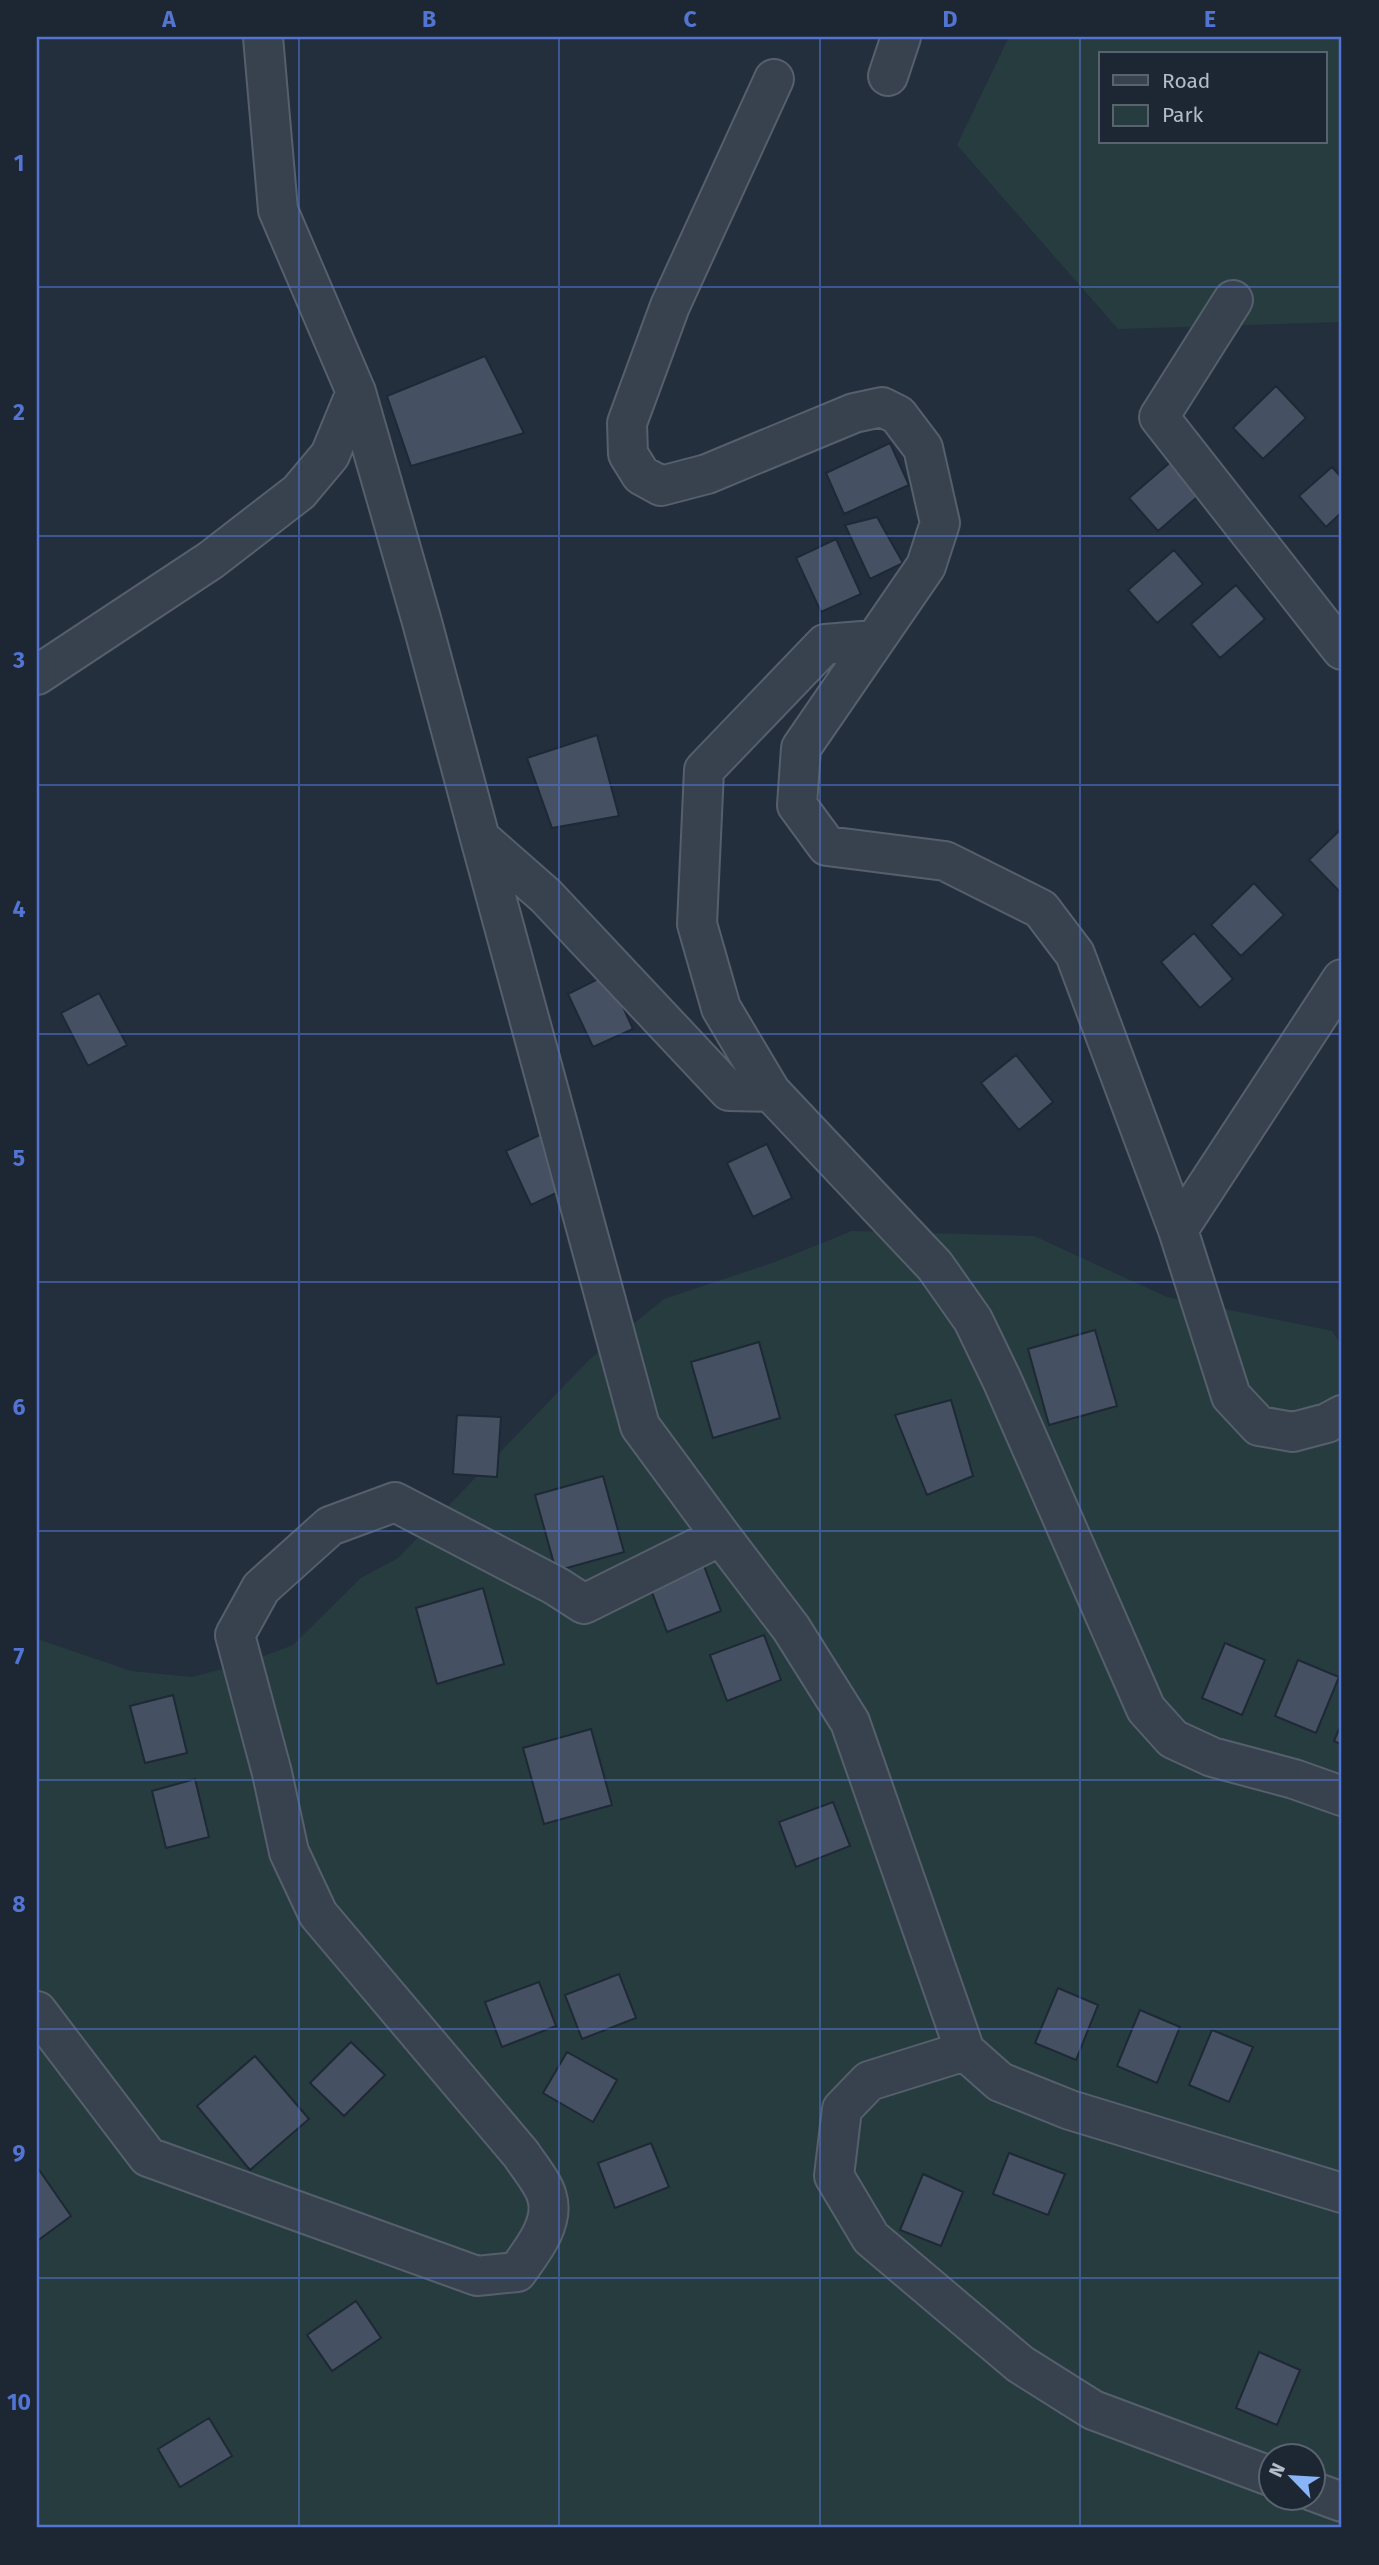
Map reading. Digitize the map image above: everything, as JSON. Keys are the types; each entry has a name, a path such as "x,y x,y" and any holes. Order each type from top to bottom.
{"street":[{"path":"262,37 278,210 356,392 422,622 640,1426 791,1628 850,1722 965,2051 1000,2082 1070,2110 1342,2193"},
{"path":"888,76 901,37"},
{"path":"774,79 670,306 628,424 628,454 641,475 661,486 707,474 853,413 882,407 898,415 923,448 940,523 926,566 801,748 797,805 827,846 945,861 1041,909 1075,954 1178,1230 1231,1396 1259,1426 1293,1432 1327,1423 1342,1415"},
{"path":"1233,300 1159,417 1342,650"},
{"path":"37,675 211,560 299,492 330,455 356,392"},
{"path":"874,640 825,644 704,769 697,924 721,1009 771,1092 935,1266 973,1320 1002,1380 1146,1709 1173,1739 1212,1757 1294,1779 1342,1796"},
{"path":"480,838 546,896 729,1091 771,1092"},
{"path":"1178,1230 1342,979"},
{"path":"37,2011 148,2157 477,2276 517,2272 547,2223 548,2197 521,2154 318,1914 289,1852 272,1773 235,1635 261,1588 330,1526 395,1502 544,1580 584,1604 721,1536"},
{"path":"965,2051 869,2081 842,2109 834,2176 871,2238 1020,2364 1093,2410 1256,2471"}],"green space":[{"path":"1009,37 1342,37 1342,322 1118,329 957,145"},
{"path":"852,1231 1034,1236 1167,1297 1332,1331 1342,1346 1342,2528 37,2528 37,1639 131,1671 192,1677 245,1663 293,1645 361,1578 398,1558 590,1359 664,1299 775,1262"}],"building":[{"path":"485,356 524,433 411,466 387,396"},
{"path":"1276,386 1306,418 1263,459 1233,428"},
{"path":"890,443 909,485 844,514 826,473"},
{"path":"1174,459 1203,492 1158,531 1129,498"},
{"path":"1332,467 1342,478 1342,512 1326,527 1299,496"},
{"path":"877,517 903,563 870,579 845,525"},
{"path":"836,539 861,594 821,612 796,558"},
{"path":"1174,550 1203,584 1157,623 1128,590"},
{"path":"1236,585 1265,619 1220,658 1191,624"},
{"path":"597,735 619,816 552,828 527,758"},
{"path":"1342,828 1342,890 1340,892 1309,860"},
{"path":"1254,883 1284,915 1241,956 1211,925"},
{"path":"1194,933 1233,979 1200,1008 1161,962"},
{"path":"608,974 633,1029 593,1047 568,994"},
{"path":"99,993 127,1045 88,1066 61,1013"},
{"path":"1016,1055 1053,1102 1019,1130 981,1083"},
{"path":"546,1132 571,1186 531,1205 506,1151"},
{"path":"767,1144 792,1198 753,1217 727,1163"},
{"path":"1095,1330 1117,1406 1049,1425 1028,1349"},
{"path":"759,1342 780,1418 713,1438 691,1362"},
{"path":"951,1400 973,1476 927,1495 895,1415"},
{"path":"457,1415 501,1417 497,1477 453,1474"},
{"path":"603,1476 624,1552 556,1571 535,1495"},
{"path":"704,1566 721,1611 667,1632 650,1587"},
{"path":"483,1588 504,1664 437,1684 416,1608"},
{"path":"764,1635 781,1680 727,1701 710,1655"},
{"path":"1225,1643 1265,1660 1242,1715 1202,1698"},
{"path":"1298,1660 1339,1677 1316,1733 1275,1716"},
{"path":"173,1695 187,1753 145,1763 130,1706"},
{"path":"1342,1722 1342,1745 1334,1741"},
{"path":"591,1729 612,1805 544,1824 523,1748"},
{"path":"195,1779 209,1837 166,1848 152,1791"},
{"path":"833,1802 850,1846 796,1867 779,1822"},
{"path":"619,1974 636,2018 582,2039 565,1995"},
{"path":"539,1982 556,2026 502,2047 485,2002"},
{"path":"1058,1988 1098,2005 1076,2060 1035,2043"},
{"path":"1140,2010 1180,2027 1157,2083 1117,2066"},
{"path":"1212,2030 1253,2047 1229,2102 1189,2085"},
{"path":"351,2042 385,2075 344,2116 310,2083"},
{"path":"567,2052 617,2080 593,2122 543,2093"},
{"path":"255,2056 309,2119 250,2170 197,2106"},
{"path":"651,2143 669,2187 615,2208 598,2163"},
{"path":"1009,2153 1065,2174 1048,2215 993,2194"},
{"path":"37,2167 71,2216 37,2241"},
{"path":"923,2174 963,2192 941,2246 900,2230"},
{"path":"356,2301 381,2338 332,2371 307,2335"},
{"path":"1259,2352 1300,2370 1277,2425 1236,2408"},
{"path":"209,2418 232,2456 180,2487 158,2449"}]}
